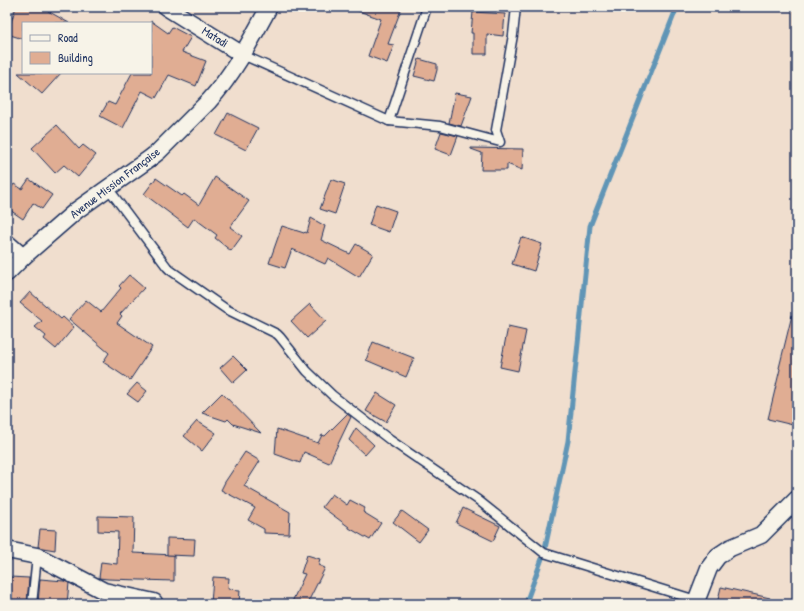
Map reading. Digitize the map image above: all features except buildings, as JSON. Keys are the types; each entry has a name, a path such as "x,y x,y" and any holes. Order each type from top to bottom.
{"street":[{"name":"Matadi","path":"166,7 243,55"},
{"name":"Avenue Mission Française","path":"7,272 22,257 77,210 158,152 210,101 243,55 269,7"},
{"path":"7,243 22,257"},
{"path":"696,602 709,568 718,556 730,548 761,535 797,498"},
{"path":"7,550 38,556 104,591 154,602"}],"lane":[{"path":"389,120 427,7"},
{"path":"243,55 389,120 440,126 500,142 496,130 513,35 516,7"},
{"path":"108,188 170,270 226,309 277,334 307,371 332,395 390,440 478,500 544,553 696,602"},
{"path":"32,604 38,556"}],"waterway":[{"path":"526,604 544,553 568,441 590,226 677,7"}]}
